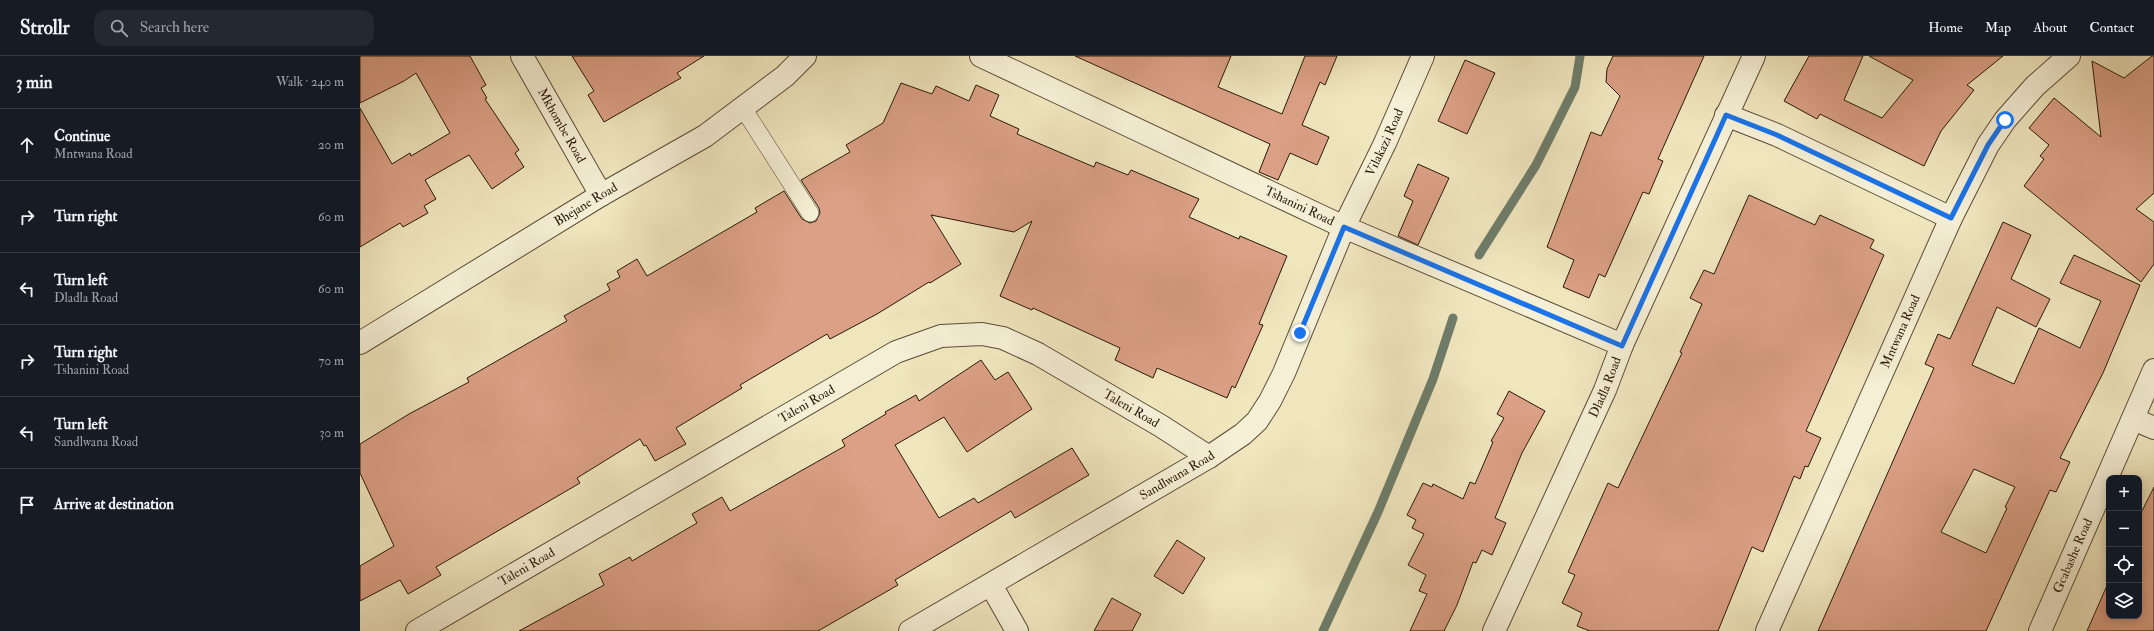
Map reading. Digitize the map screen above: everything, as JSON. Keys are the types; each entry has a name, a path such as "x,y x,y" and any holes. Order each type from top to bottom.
{"street":[{"name":"Mkhombe Road","path":"522,56 601,196"},
{"name":"Bhejane Road","path":"360,343 601,196 705,136 785,76 805,56"},
{"name":"Tshanini Road","path":"981,56 1344,227 1622,346"},
{"name":"Vilakazi Road","path":"1344,227 1385,143 1423,56"},
{"name":"Dladla Road","path":"1494,631 1604,390 1622,346 1726,115 1754,56"},
{"name":"Mntwana Road","path":"1767,631 1951,218 1988,145 2005,120 2035,86 2070,56"},
{"path":"1726,115 1777,135 1951,218"},
{"name":"Sandlwana Road","path":"910,631 1209,457 1243,434 1257,421 1270,401 1284,373 1344,227"},
{"name":"Taleni Road","path":"417,631 896,352 941,336 982,334 1017,343 1154,422 1209,457"},
{"name":"Gcabashe Road","path":"2040,631 2154,370"},
{"path":"2133,419 2154,428"},
{"path":"991,585 1017,631"}],"lane":[{"path":"743,108 810,213"}],"building":[{"path":"360,56 470,56 486,85 481,88 487,98 485,99 519,150 515,153 524,167 492,189 469,155 425,180 436,199 424,206 428,213 403,227 400,223 360,247 360,108 392,164 410,153 411,156 450,133 416,73 404,81 360,103"},
{"path":"572,56 704,56 677,73 681,78 604,122 588,95 594,91"},
{"path":"1075,56 1231,56 1218,87 1282,114 1305,56 1337,56 1325,85 1320,82 1302,125 1329,137 1317,165 1290,153 1278,180 1259,172 1270,144"},
{"path":"1613,56 1704,56 1658,159 1663,161 1649,194 1643,192 1605,277 1599,274 1589,298 1563,287 1574,260 1547,247 1591,132 1601,136 1620,96 1606,82 1607,69"},
{"path":"1809,56 1863,56 1844,100 1882,118 1913,80 1869,56 2003,56 1967,85 1974,90 1941,131 1924,166 1820,114 1817,119 1784,101"},
{"path":"2154,56 2154,193 2136,209 2154,222 2154,264 2141,282 2024,186 2044,159 2040,156 2049,145 2029,128 2054,98 2101,137 2092,61 2124,78"},
{"path":"1465,60 1495,73 1467,134 1438,121"},
{"path":"901,83 932,94 936,86 969,101 976,85 999,95 990,116 1019,129 1017,134 1094,167 1096,162 1128,175 1131,170 1199,199 1189,217 1239,239 1240,236 1287,256 1259,324 1263,325 1235,388 1232,386 1227,398 1157,368 1153,378 1115,360 1120,348 1033,308 1032,310 1000,296 1032,221 1014,232 931,215 961,264 877,314 830,339 827,334 740,385 742,388 676,428 686,444 655,461 646,445 644,446 640,439 577,478 580,483 436,567 441,575 408,594 400,580 360,601 360,566 394,546 360,473 360,444 409,414 469,382 467,378 567,321 564,316 610,290 607,284 620,277 617,271 637,259 647,276 757,212 755,208 784,191 802,219 810,223 816,221 820,213 819,208 801,180 850,152 846,145 883,123"},
{"path":"1418,164 1449,178 1418,245 1398,236 1413,201 1404,196"},
{"path":"1749,195 1815,225 1820,215 1874,240 1870,248 1884,255 1806,431 1821,438 1808,467 1805,466 1800,479 1794,476 1763,552 1752,547 1718,631 1590,631 1577,626 1582,613 1562,603 1575,575 1568,572 1608,483 1618,488 1682,353 1680,352 1702,304 1690,298 1704,270 1714,274"},
{"path":"2003,222 2031,235 2011,279 2050,299 2036,327 1997,307 1972,365 2014,384 2039,328 2080,348 2101,301 2060,283 2074,255 2140,285 2103,373 2060,458 2070,462 2056,492 2050,490 1986,631 1818,631 1934,368 1925,364 1938,334 1950,339","holes":["1974,469 2015,487 1986,553 1941,532"]},
{"path":"981,360 995,380 1008,372 1032,409 967,452 944,417 895,445 939,518 974,498 978,503 1072,448 1089,475 1015,518 1011,511 895,580 898,585 818,631 519,631 604,585 599,574 630,557 632,561 697,523 692,514 722,497 730,511 845,446 842,440 886,414 885,412 916,395 919,401"},
{"path":"1509,391 1545,411 1522,453 1495,518 1506,523 1492,555 1482,550 1476,563 1473,562 1457,605 1444,631 1410,631 1427,594 1419,591 1426,575 1408,565 1424,534 1412,528 1416,520 1407,515 1423,483 1432,487 1433,484 1463,499 1470,482 1475,484 1493,442 1491,441 1504,418 1497,414"},
{"path":"2154,487 2154,631 2087,631 2106,588 2106,619 2142,619 2142,511"},
{"path":"1177,540 1205,558 1183,594 1154,576"},
{"path":"1112,598 1141,614 1132,631 1094,631"}],"waterway":[{"path":"1479,255 1536,165 1575,87 1580,56"},
{"path":"1323,631 1378,512 1433,379 1453,318"}],"route":[{"path":"1300,333 1344,227 1622,346 1726,115 1777,135 1951,218 1988,145 2005,120"}]}
